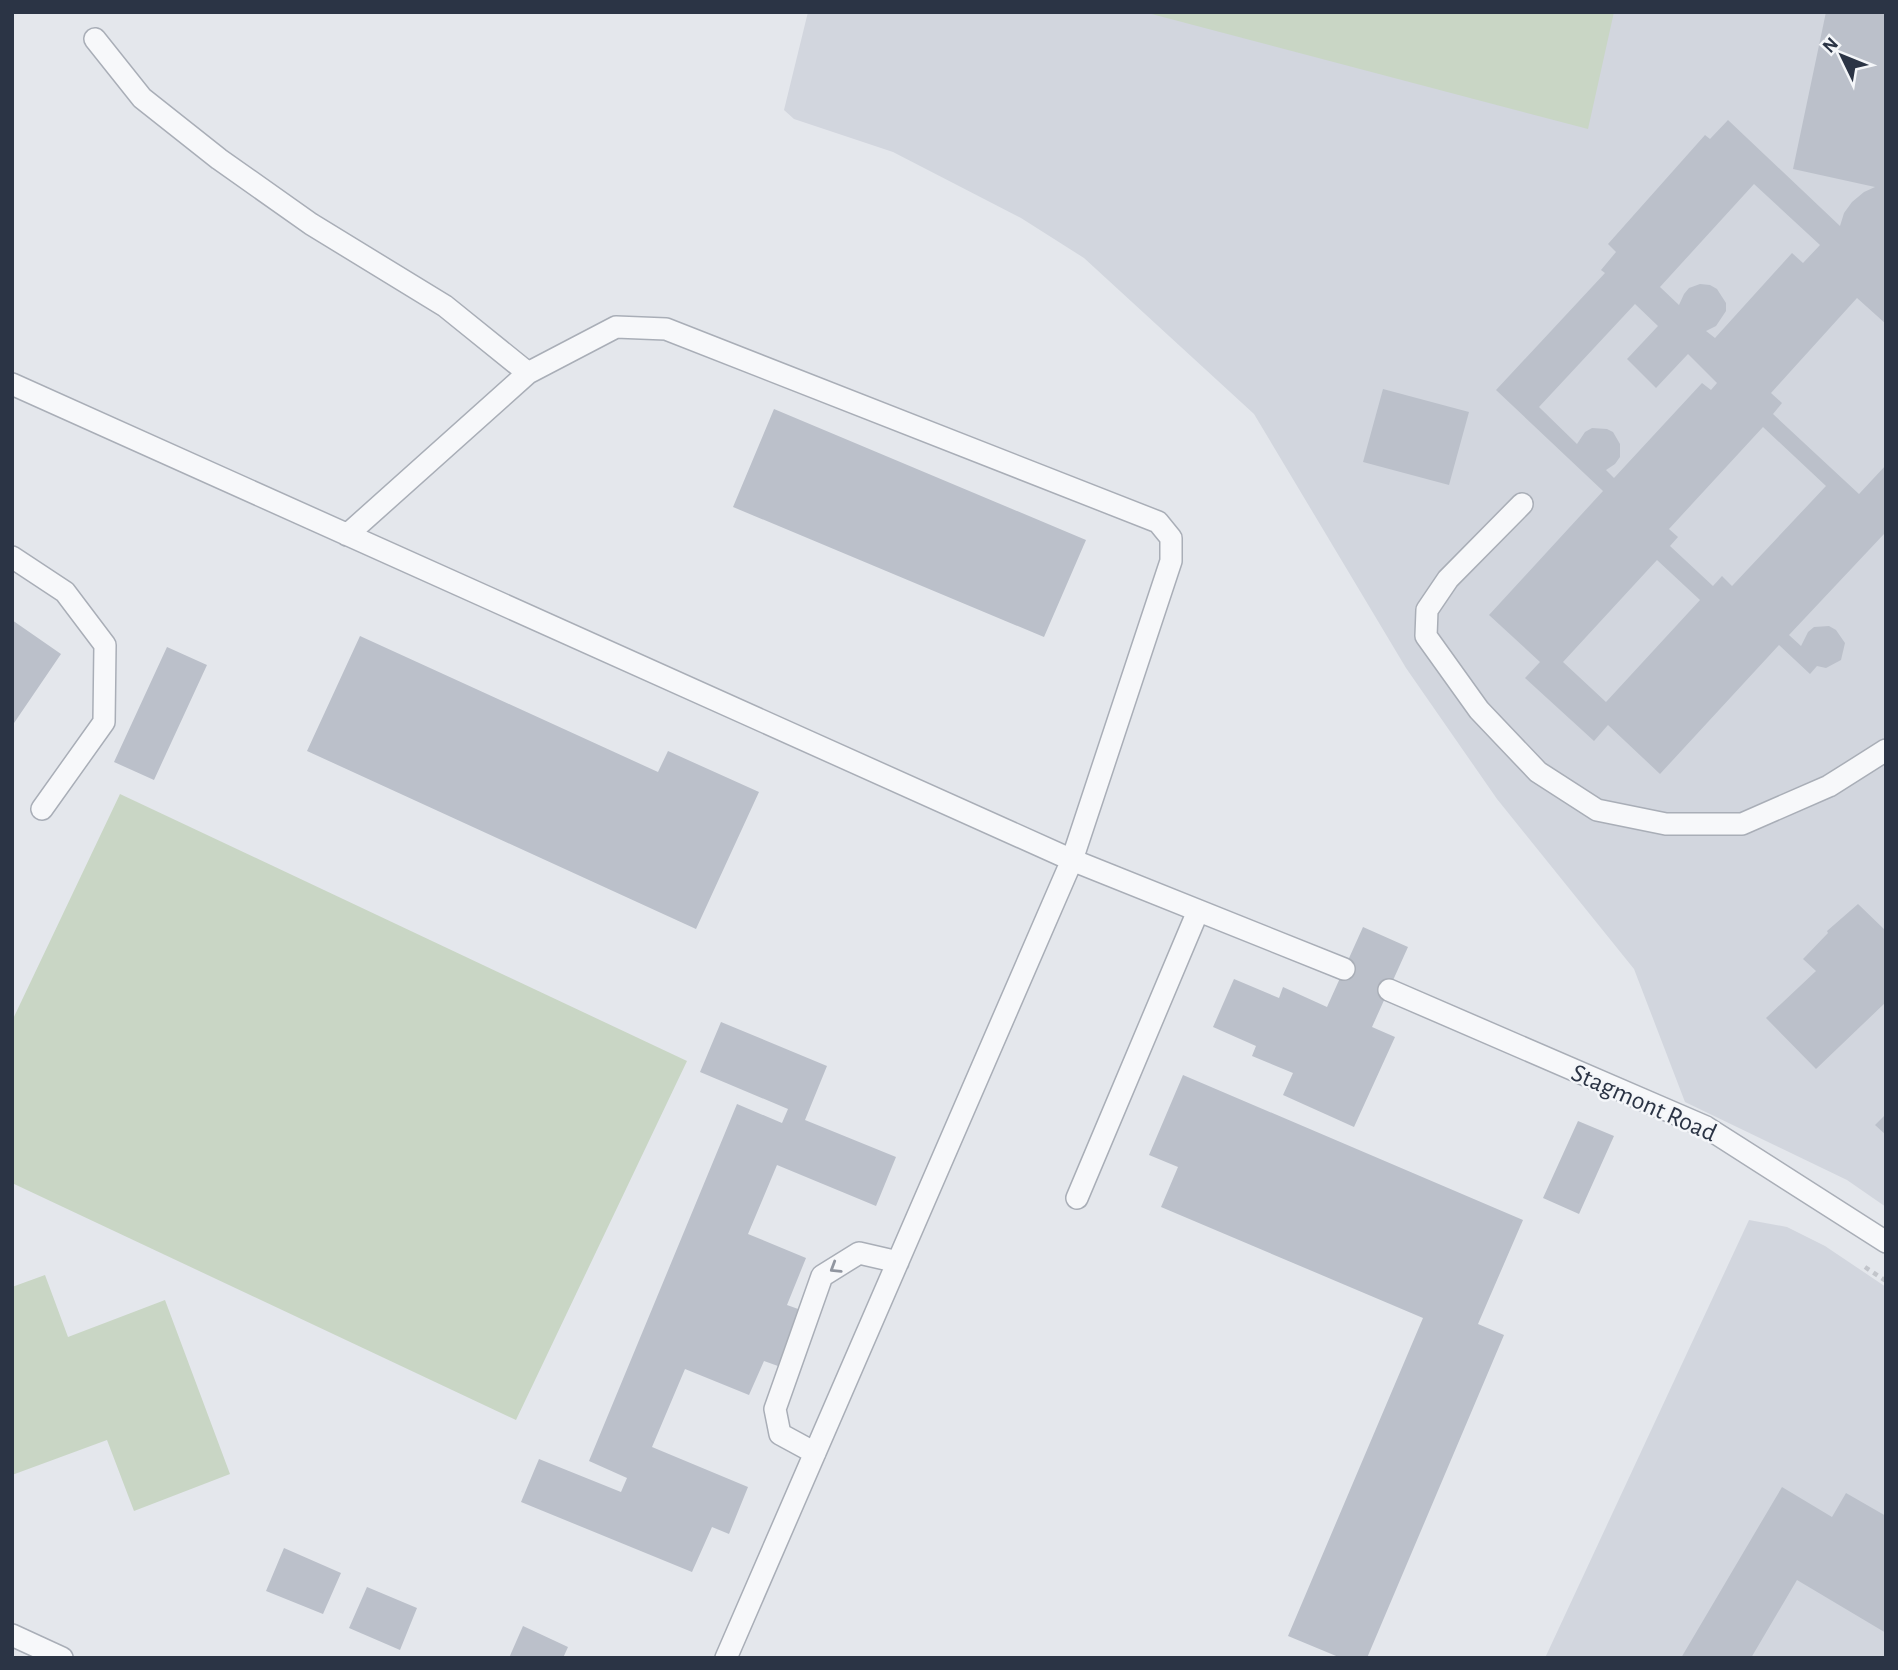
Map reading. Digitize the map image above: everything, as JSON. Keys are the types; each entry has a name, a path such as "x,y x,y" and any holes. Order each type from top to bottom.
{"lane":[{"path":"95,39 142,98 219,159 311,224 445,306 527,373"},
{"path":"347,535 527,373 616,327 666,329 1158,522 1171,538 1171,561 1072,860 726,1658"},
{"path":"12,384 1072,860 1344,969"},
{"path":"1522,504 1448,579 1427,610 1426,636 1479,710 1538,772 1597,810 1666,824 1742,824 1829,786 1886,750"},
{"path":"12,557 65,592 105,645 104,722 42,809"},
{"path":"1077,1198 1198,911"},
{"name":"Stagmont Road","path":"1389,990 1706,1127 1886,1242"},
{"path":"815,1453 779,1434 775,1409 822,1276 859,1253 898,1262"},
{"path":"17,1645 62,1658"}],"shaded area":[{"path":"808,12 1886,12 1886,1207 1847,1180 1685,1102 1634,969 1497,799 1406,668 1254,414 1084,258 1021,218 893,152 794,119 784,110"},
{"path":"1749,1220 1787,1227 1825,1246 1886,1287 1886,1658 1545,1658"}],"green space":[{"path":"1144,12 1614,12 1588,129"},
{"path":"120,794 687,1061 516,1420 12,1183 12,1021"},
{"path":"45,1275 68,1337 165,1300 230,1474 134,1511 107,1440 12,1475 12,1287"}],"building":[{"path":"1826,12 1886,12 1886,324 1857,298 1771,393 1782,403 1773,414 1859,494 1886,465 1886,536 1884,534 1789,635 1801,646 1808,632 1814,627 1829,626 1836,630 1845,643 1841,660 1826,668 1817,666 1810,674 1779,645 1660,774 1608,725 1594,741 1525,678 1540,662 1489,615 1603,491 1496,390 1605,273 1601,270 1616,252 1608,244 1705,135 1710,139 1728,120 1840,226 1844,213 1852,202 1875,187 1793,169","holes":["1754,184 1820,245 1803,263 1792,253 1715,338 1706,331 1716,326 1726,311 1726,303 1717,289 1700,284 1689,288 1679,305 1660,287","1635,304 1658,326 1627,359 1656,388 1688,354 1717,383 1711,390 1702,383 1614,478 1606,470 1620,457 1620,444 1613,432 1592,428 1585,432 1577,444 1539,407","1763,427 1826,486 1732,586 1722,576 1713,586 1670,546 1678,537 1669,529","1657,560 1700,600 1606,702 1563,662"]},
{"path":"1383,389 1469,412 1449,485 1363,462"},
{"path":"774,409 1086,540 1044,637 733,507"},
{"path":"12,620 61,654 12,726"},
{"path":"360,636 658,772 668,751 759,792 696,929 307,751"},
{"path":"167,647 207,665 154,780 114,762"},
{"path":"1858,904 1886,931 1886,1002 1816,1069 1766,1018 1816,971 1803,959 1827,931"},
{"path":"1363,927 1408,947 1372,1027 1395,1037 1354,1127 1283,1095 1293,1073 1252,1056 1256,1046 1213,1027 1234,979 1279,998 1283,987 1327,1007"},
{"path":"721,1022 827,1066 805,1120 896,1157 876,1206 777,1165 748,1234 806,1258 787,1305 801,1310 778,1366 764,1361 749,1395 685,1369 652,1447 748,1487 729,1534 712,1527 692,1572 521,1502 539,1459 621,1492 627,1478 589,1461 737,1104 782,1123 788,1109 700,1072"},
{"path":"1183,1075 1523,1220 1478,1324 1504,1335 1367,1658 1341,1658 1288,1636 1423,1318 1161,1207 1178,1167 1149,1155"},
{"path":"1886,1114 1886,1135 1875,1125"},
{"path":"1578,1121 1614,1136 1579,1214 1543,1198"},
{"path":"1782,1487 1832,1517 1846,1493 1886,1516 1886,1633 1797,1580 1751,1658 1681,1658"},
{"path":"284,1548 341,1573 323,1614 266,1591"},
{"path":"367,1587 417,1608 400,1650 349,1628"},
{"path":"523,1626 568,1647 563,1658 509,1658"}]}
